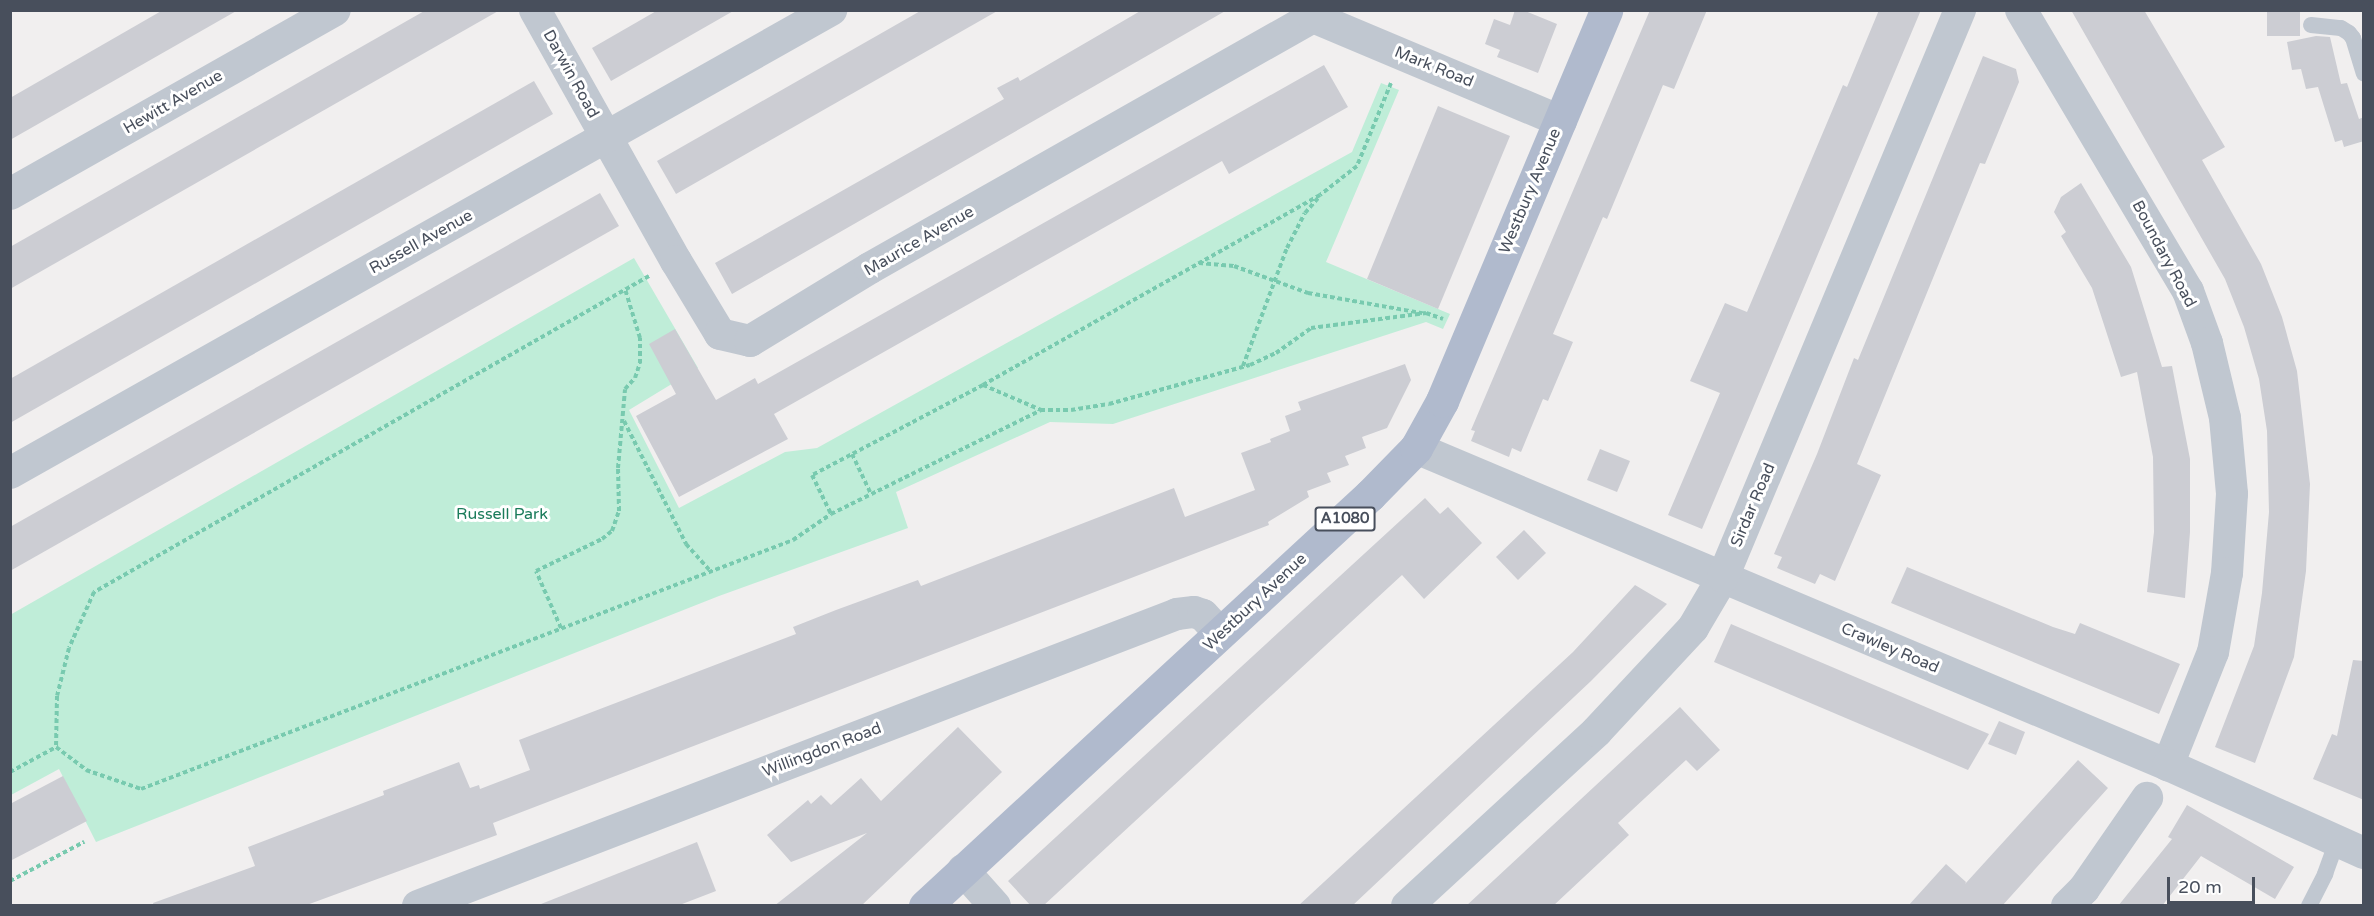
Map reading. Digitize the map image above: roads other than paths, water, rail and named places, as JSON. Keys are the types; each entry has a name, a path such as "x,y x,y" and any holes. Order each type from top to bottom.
{"main road":[{"name":"Westbury Avenue","path":"925,906 1370,495 1416,448 1442,401 1561,121 1604,13"}],"street":[{"name":"Hewitt Avenue","path":"10,194 335,10"},
{"name":"Darwin Road","path":"535,10 607,138"},
{"name":"Russell Avenue","path":"10,473 831,10"},
{"name":"Sirdar Road","path":"1407,906 1597,731 1693,628 1723,577 1960,10"},
{"name":"Boundary Road","path":"2021,10 2188,291 2206,343 2225,418 2232,494 2227,573 2213,652 2168,765"},
{"name":"Maurice Avenue","path":"607,138 720,334 750,341 870,268 1311,14"},
{"name":"Mark Road","path":"1311,14 1561,121"},
{"name":"Crawley Road","path":"1416,448 2168,765 2350,847"},
{"name":"Willingdon Road","path":"418,906 1177,614 1194,612 1203,615 1220,633"},
{"path":"2067,906 2084,889 2147,798"},
{"path":"963,870 995,906"}],"lane":[{"path":"2311,25 2341,28 2349,33 2353,38 2364,73"},
{"path":"2309,906 2350,847"}],"park label":[{"name":"Russell Park","path":"502,514"}]}
